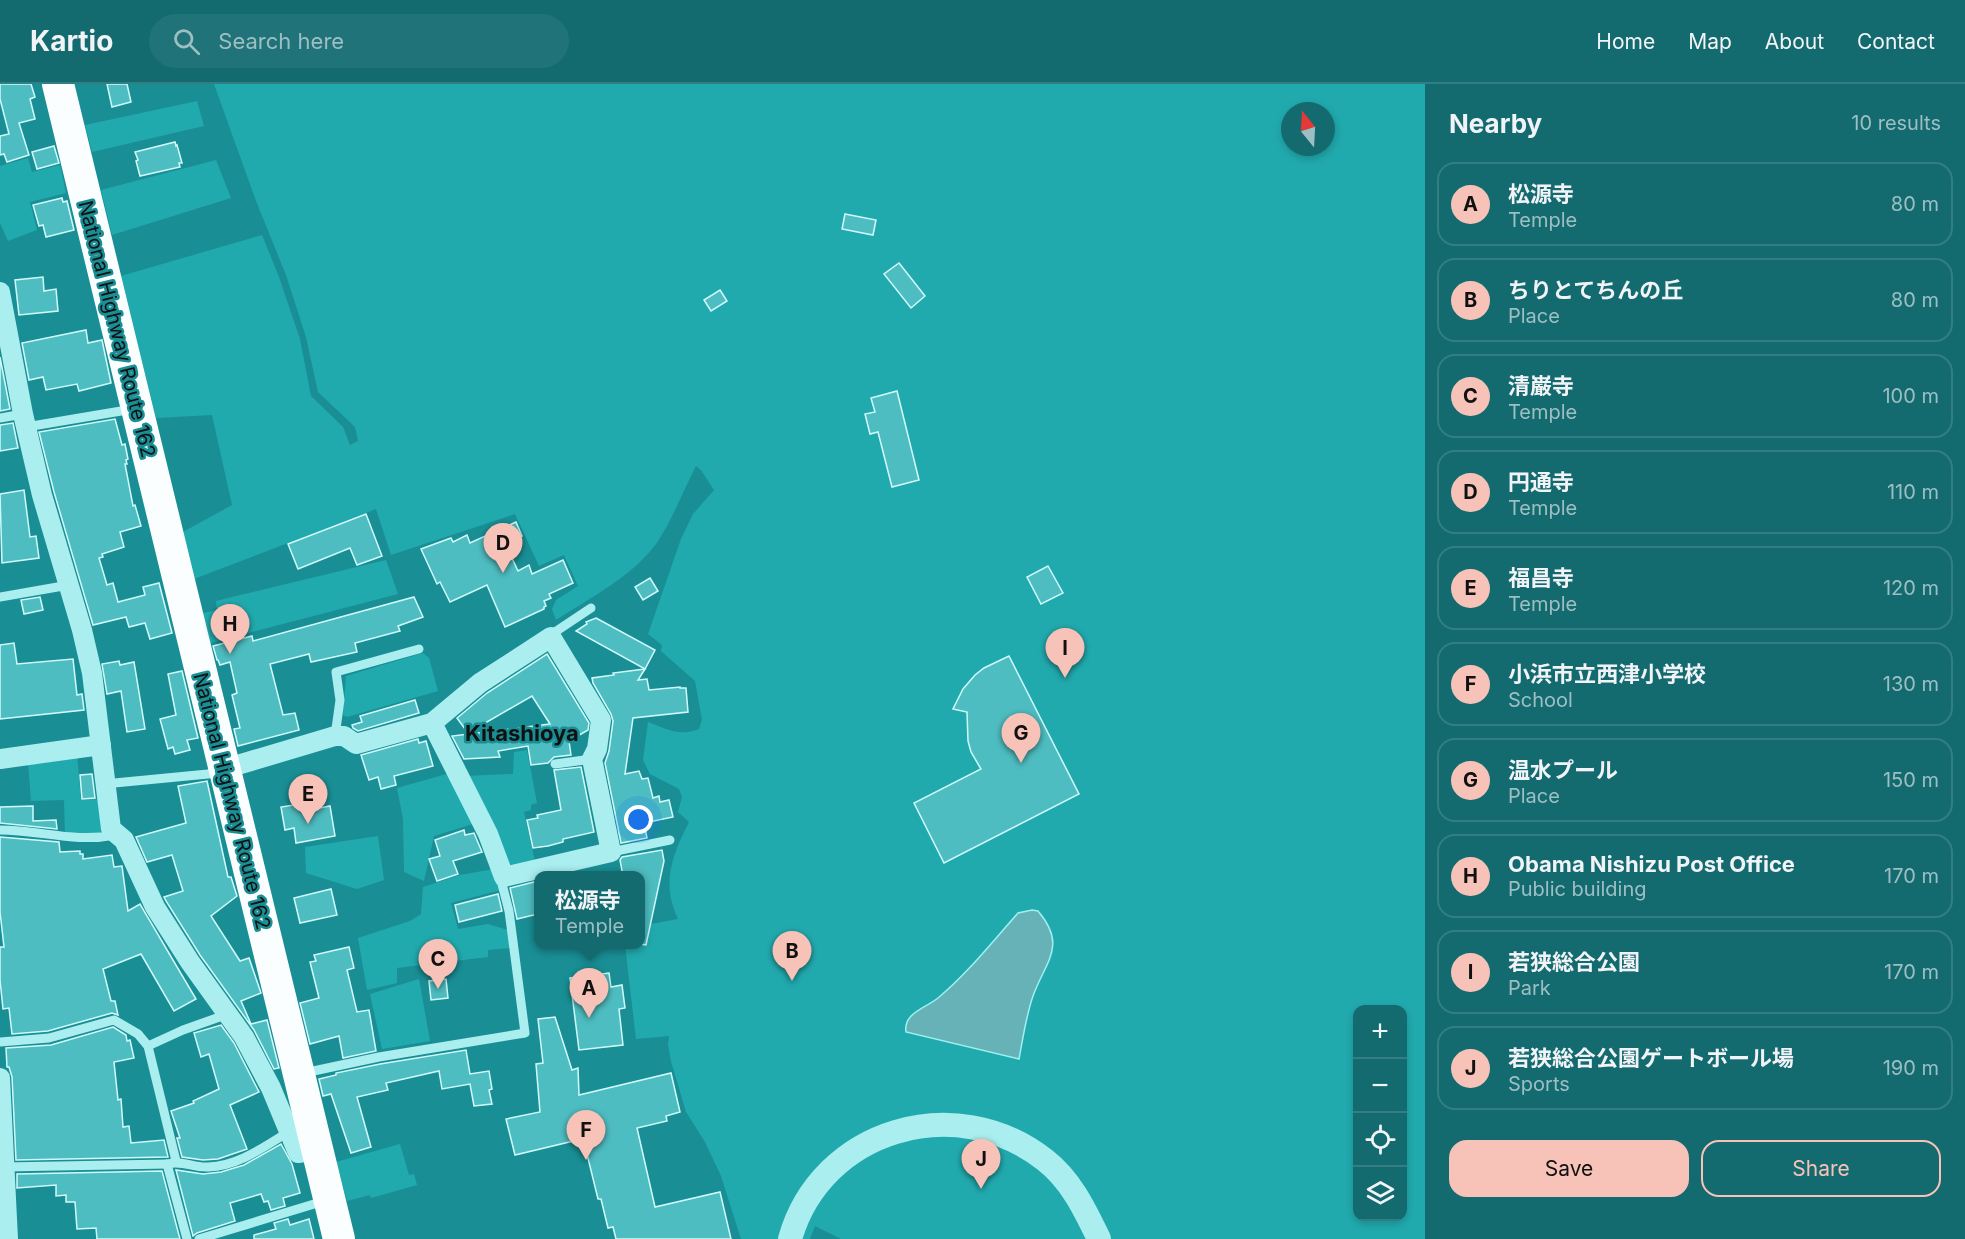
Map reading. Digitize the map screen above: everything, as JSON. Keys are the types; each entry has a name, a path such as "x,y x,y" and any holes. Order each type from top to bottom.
{"highway":[{"name":"National Highway Route 162","path":"58,84 339,1239"}],"street":[{"path":"0,292 42,495 82,630 92,673 111,829 124,840 155,907 190,962 244,1037 259,1064 298,1153 317,1150"},
{"path":"225,770 335,736 344,736 356,744 432,723 480,684 551,637 601,720 597,749 592,759 611,852 504,877 488,834 432,723"},
{"path":"0,759 101,746"},
{"path":"0,1078 4,1167 3,1217 8,1239"},
{"path":"790,1239 809,1194 827,1173 851,1153 875,1139 901,1130 948,1124 969,1126 997,1133 1028,1148 1047,1161 1077,1197 1099,1239"}],"lane":[{"path":"0,418 25,421 136,408"},
{"path":"0,597 69,585"},
{"path":"551,637 591,608"},
{"path":"335,736 339,700 336,672 419,649"},
{"path":"555,764 592,759"},
{"path":"104,784 208,774 225,770"},
{"path":"0,830 72,838 102,838 118,835"},
{"path":"611,852 670,840"},
{"path":"298,1074 379,1057 525,1033 509,911 502,884 504,877"},
{"path":"148,1046 183,1030 228,1014"},
{"path":"0,1042 49,1038 114,1020 138,1034 148,1046 187,1239"},
{"path":"4,1167 172,1163 200,1167 225,1165 249,1155 290,1131"},
{"path":"199,1239 329,1199"}],"green space":[{"path":"214,84 1425,84 1425,1239 841,1239 815,1226 810,1239 741,1239 721,1176 705,1142 686,1112 671,1061 669,1036 636,1039 625,949 645,949 645,925 678,919 670,893 671,870 678,846 689,822 678,812 682,797 679,789 650,774 643,760 648,722 673,731 685,732 699,729 702,720 695,681 661,651 662,645 648,634 681,539 693,514 714,490 696,466 668,523 648,554 611,585 556,620 552,609 556,600 578,586 564,555 539,566 515,514 391,555 376,509 194,579 183,532 232,505 212,415 156,418 121,276 262,235 300,339 311,396 343,427 350,445 358,441 355,427 318,392 306,337 286,275 256,201"},
{"path":"197,101 204,126 92,152 85,125"},
{"path":"28,158 32,172 60,165 66,193 30,202 37,230 8,241 0,223 0,166"},
{"path":"216,160 231,198 112,235 101,190"},
{"path":"386,560 398,594 210,643 203,613 217,610 216,601"},
{"path":"423,653 429,658 438,691 347,717 343,715 346,676"},
{"path":"527,750 537,803 531,805 531,810 524,812 535,862 516,867 506,863 464,776 513,774 514,752"},
{"path":"77,755 81,800 99,799 101,834 65,834 64,800 31,801 28,762"},
{"path":"450,773 476,823 434,836 424,881 404,872 403,819 397,788"},
{"path":"378,836 384,880 357,889 306,873 305,847"},
{"path":"494,869 501,890 451,903 458,929 488,924 508,930 510,948 488,950 488,957 397,968 397,983 367,990 358,938 410,921 421,914 423,887 460,875"},
{"path":"419,979 430,1041 382,1049 370,994"},
{"path":"400,1144 409,1175 414,1174 417,1185 371,1198 370,1195 347,1201 336,1162"}],"water":[{"path":"1038,911 1047,923 1053,944 1048,963 1031,1004 1019,1059 906,1032 908,1020 959,979 1018,913"}],"building":[{"path":"0,84 31,84 35,97 30,99 35,119 19,123 29,155 7,162 4,154 0,155 0,136 9,134 0,99"},
{"path":"107,84 127,84 131,102 112,107"},
{"path":"175,142 182,163 179,163 180,167 140,176 135,152"},
{"path":"54,146 59,163 37,169 32,152"},
{"path":"62,198 63,202 67,201 74,230 46,237 43,225 39,226 33,205"},
{"path":"845,214 876,220 873,235 842,229"},
{"path":"899,263 925,296 911,308 884,274"},
{"path":"43,277 44,291 56,289 58,311 19,315 15,280"},
{"path":"720,290 727,301 711,311 704,300"},
{"path":"86,330 88,343 102,340 111,383 79,391 77,384 46,390 43,377 29,380 22,343"},
{"path":"0,357 10,409 0,411"},
{"path":"897,391 919,480 892,487 878,432 870,434 865,414 875,412 871,398"},
{"path":"115,419 122,445 125,444 128,459 125,464 133,506 135,505 141,526 120,532 124,547 102,554 103,557 99,558 107,585 113,583 118,602 145,595 143,587 159,583 172,633 150,639 145,623 129,627 126,617 93,625 39,432"},
{"path":"13,423 18,448 0,451 0,425"},
{"path":"24,490 30,537 36,536 39,558 2,563 0,494"},
{"path":"366,514 382,556 357,565 350,548 298,569 288,544"},
{"path":"516,522 522,536 505,543 518,571 529,565 532,574 563,560 573,583 549,594 551,598 544,601 546,606 544,609 505,627 487,585 450,602 440,582 437,584 421,549 451,538 453,542 467,535 470,543"},
{"path":"1048,566 1063,593 1041,604 1027,577"},
{"path":"650,578 658,591 643,600 635,587"},
{"path":"40,597 43,610 24,614 21,600"},
{"path":"414,597 423,617 398,626 400,631 355,643 357,652 311,662 309,654 270,664 283,715 295,713 299,730 238,746 234,729 240,728 232,695 237,693 230,662 220,665 213,646 252,636 253,641"},
{"path":"596,618 655,650 645,669 576,631 587,624 586,622"},
{"path":"14,643 17,664 73,659 77,695 82,694 84,710 0,719 0,645"},
{"path":"547,654 589,723 588,730 569,741 571,755 554,757 548,763 531,765 528,746 498,751 500,757 464,759 452,736 550,724 532,696 468,733 457,718 487,693"},
{"path":"1009,656 1079,794 944,863 914,803 981,769 971,752 968,741 967,712 953,709 963,689 975,675"},
{"path":"119,661 120,665 134,662 145,729 127,732 121,691 107,694 102,664"},
{"path":"645,669 638,680 647,679 649,690 686,688 688,712 633,718 625,774 639,771 642,779 648,778 653,798 659,796 660,802 669,800 673,817 644,823 647,838 621,843 605,763 613,721 592,678"},
{"path":"182,671 198,738 187,740 190,750 175,754 173,747 168,749 160,719 176,715 168,674"},
{"path":"415,700 419,713 358,731 353,728 352,725 362,722 360,716"},
{"path":"418,739 419,743 426,741 433,766 394,776 396,785 381,789 378,777 369,780 361,755"},
{"path":"581,767 594,832 563,839 563,842 548,846 533,848 527,820 538,818 537,815 561,810 554,770"},
{"path":"92,774 95,798 82,799 80,775"},
{"path":"207,781 228,877 231,877 237,896 211,916 240,961 249,958 261,993 241,1001 251,1024 267,1020 279,1068 274,1069 254,1030 200,955 166,901 164,897 183,891 172,855 147,862 136,837 186,823 178,786"},
{"path":"318,801 320,808 330,806 335,836 296,843 294,828 285,830 281,807"},
{"path":"33,806 33,821 56,820 57,829 0,823 0,807"},
{"path":"464,830 465,835 474,833 482,852 453,861 458,874 437,881 429,859 440,856 435,840"},
{"path":"0,837 59,842 60,852 80,851 83,859 112,855 114,867 122,866 128,911 140,904 196,999 174,1011 141,954 103,969 111,1001 115,1001 118,1015 112,1013 48,1031 12,1034 9,1008 3,1009 0,980 0,947 4,947 0,912"},
{"path":"662,850 664,861 646,945 645,871 622,871 620,860 622,857"},
{"path":"534,882 534,915 517,919 510,888"},
{"path":"331,889 337,915 300,923 294,898"},
{"path":"498,894 502,911 459,922 455,905"},
{"path":"349,947 354,968 347,970 357,1012 369,1010 376,1051 343,1058 339,1036 310,1044 300,1003 319,998 310,962 316,961 314,955"},
{"path":"609,973 611,987 622,985 625,1008 619,1009 623,1045 579,1050 570,978"},
{"path":"446,979 448,998 431,1000 429,981"},
{"path":"555,1017 572,1070 578,1068 579,1095 671,1073 680,1112 666,1116 667,1121 637,1128 655,1207 720,1192 731,1239 616,1239 613,1227 608,1228 601,1199 598,1199 582,1139 515,1155 506,1119 540,1112 536,1064 543,1063 538,1019"},
{"path":"221,1025 234,1043 259,1092 230,1105 247,1149 218,1159 203,1160 182,1157 177,1138 180,1138 171,1111 194,1103 193,1101 219,1089 209,1054 201,1057 194,1033"},
{"path":"113,1027 126,1035 127,1041 130,1040 134,1058 114,1062 118,1100 121,1099 123,1127 129,1126 131,1143 164,1140 168,1157 16,1160 12,1077 7,1067 6,1048 51,1045"},
{"path":"466,1050 470,1074 489,1071 492,1104 474,1106 470,1084 442,1089 439,1071 386,1083 388,1090 357,1097 371,1147 351,1153 331,1094 323,1096 319,1079 380,1064"},
{"path":"281,1144 292,1164 300,1193 283,1198 285,1206 271,1210 268,1201 264,1202 261,1194 230,1203 235,1221 193,1236 176,1170 203,1174 221,1172 244,1165"},
{"path":"162,1171 180,1239 97,1239 96,1228 77,1229 75,1202 66,1202 66,1195 56,1196 56,1185 17,1188 17,1174"},
{"path":"288,1219 290,1225 309,1219 314,1239 254,1239 254,1235 276,1229 274,1223"}],"place":[{"name":"円通寺","path":"503,573"},
{"name":"Obama Nishizu Post Office","path":"230,654"},
{"name":"若狭総合公園","path":"1065,678"},
{"name":"温水プール","path":"1021,763"},
{"name":"福昌寺","path":"308,824"},
{"name":"ちりとてちんの丘","path":"792,981"},
{"name":"清巌寺","path":"438,989"},
{"name":"松源寺","path":"589,1018"},
{"name":"小浜市立西津小学校","path":"586,1160"},
{"name":"若狭総合公園ゲートボール場","path":"981,1189"}],"district":[{"name":"Kitashioya","path":"522,733"}]}
